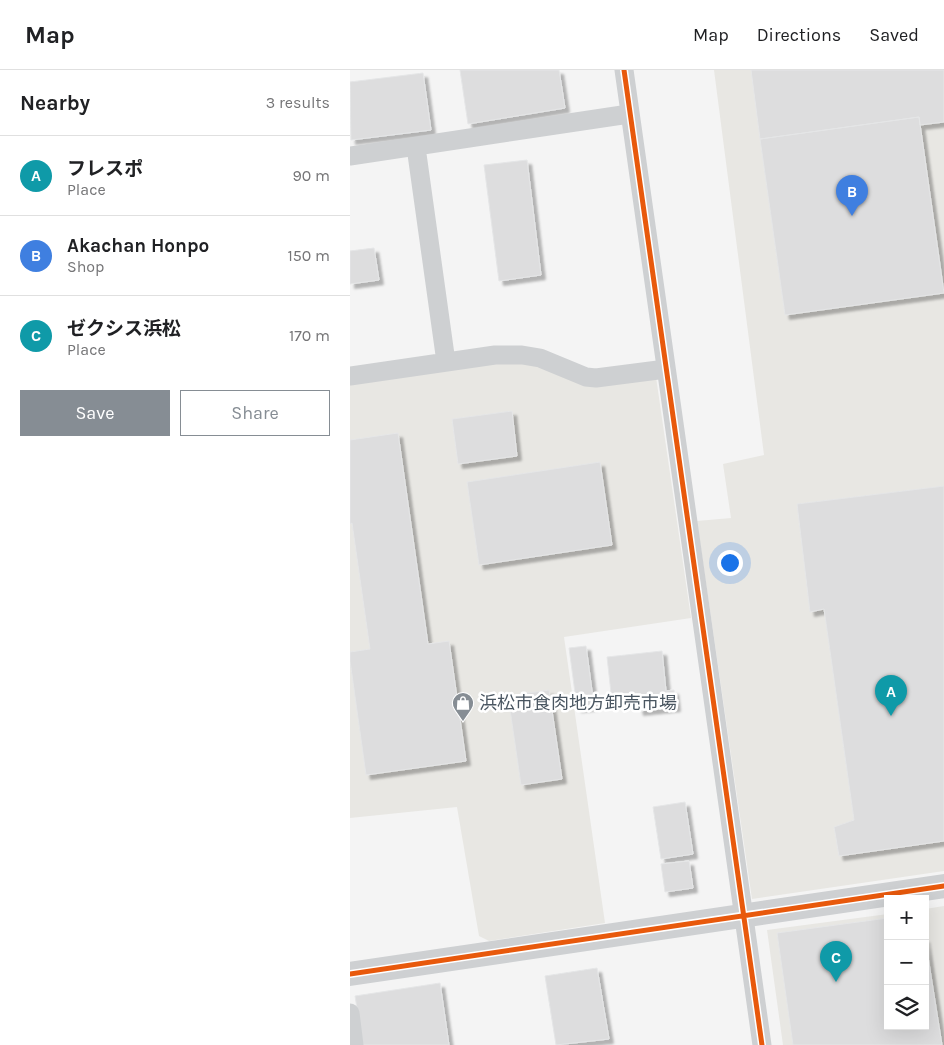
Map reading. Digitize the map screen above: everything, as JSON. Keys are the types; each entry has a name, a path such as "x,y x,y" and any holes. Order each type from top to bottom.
{"street":[{"path":"624,70 762,1045"},
{"path":"350,156 629,114"},
{"path":"416,147 446,362"},
{"path":"350,376 495,355 522,355 540,358 586,377 596,378 666,369"},
{"path":"350,974 944,886"},
{"path":"350,1013 354,1045"}],"shaded area":[{"path":"714,70 944,70 944,871 752,899 697,521 731,518 723,464 764,455"},
{"name":"浜松市食肉地方卸売市場","path":"509,361 656,377 691,618 564,637 605,923 489,941 479,936 457,807 350,818 350,385"},
{"path":"944,906 944,1045 783,1045 767,930 884,915 884,1030 929,1030 929,908"}],"building":[{"path":"460,70 559,70 565,108 468,124"},
{"path":"751,70 944,70 944,122 920,125 919,117 760,139"},
{"path":"423,73 431,130 351,140 350,82"},
{"path":"919,117 944,293 785,315 760,139"},
{"path":"527,160 541,275 499,281 484,165"},
{"path":"374,248 379,280 350,284 350,251"},
{"path":"512,411 517,456 458,464 452,419"},
{"path":"398,433 428,644 449,641 466,761 366,775 350,661 350,652 370,649 352,523 350,524 350,440"},
{"path":"600,462 612,545 479,565 467,482"},
{"path":"944,486 944,841 839,856 834,827 854,820 824,609 810,612 797,504"},
{"path":"586,646 594,706 577,708 569,648"},
{"path":"662,651 666,691 674,690 676,707 639,711 637,699 612,702 607,657"},
{"path":"549,690 562,779 521,785 508,696"},
{"path":"685,802 693,854 661,859 653,807"},
{"path":"689,861 693,888 665,892 661,864"},
{"path":"884,919 884,1030 929,1030 929,963 942,1045 793,1045 777,933"},
{"path":"597,968 609,1039 556,1045 545,976"},
{"path":"440,983 449,1045 363,1045 355,996"}],"cycle path":[{"path":"624,70 762,1045"},
{"path":"350,974 944,886"}],"place":[{"name":"Akachan Honpo","path":"852,216"},
{"name":"フレスポ","path":"891,716"},
{"name":"浜松市食肉地方卸売市場","path":"463,722"},
{"name":"ゼクシス浜松","path":"836,982"}]}
